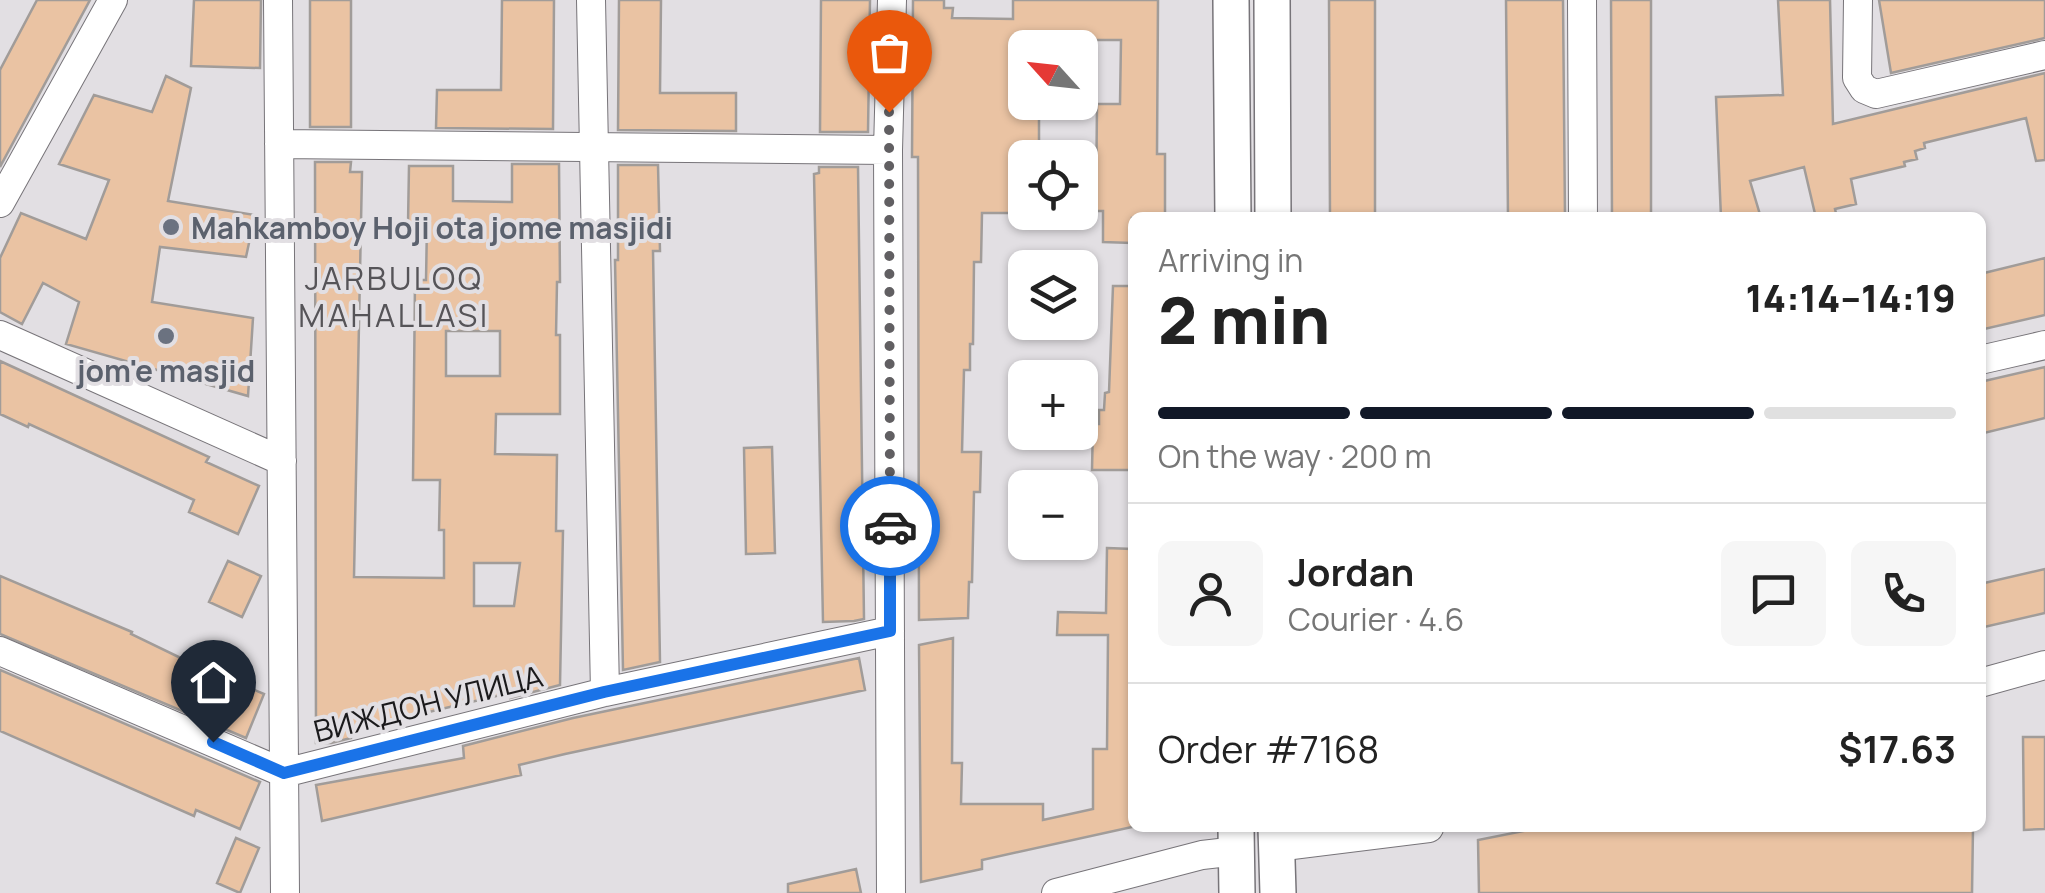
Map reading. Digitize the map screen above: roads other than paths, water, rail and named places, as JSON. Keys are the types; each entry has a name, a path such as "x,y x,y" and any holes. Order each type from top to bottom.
{"main road":[{"path":"1231,0 1233,212"},
{"path":"1272,0 1273,212"},
{"path":"1237,893 1236,839 1276,837 1278,893"}],"street":[{"path":"1,198 113,0"},
{"path":"278,0 285,893"},
{"path":"591,0 604,692"},
{"path":"890,893 888,150 892,0"},
{"path":"1582,0 1583,212"},
{"path":"1858,0 1857,78 1864,89 1876,94 2045,55"},
{"path":"279,144 888,150"},
{"path":"0,335 282,461"},
{"path":"1986,359 2045,345"},
{"name":"ВИЖДОН УЛИЦА","path":"0,650 284,773 604,692 890,631"},
{"path":"1986,681 2045,665"},
{"path":"1276,837 1362,832"},
{"path":"1056,893 1202,855 1236,839"}],"place":[{"name":"Mahkamboy Hoji ota jome masjidi","path":"171,227"},
{"name":"jom'e masjid","path":"166,336"}],"district":[{"name":"JARBULOQ MAHALLASI","path":"394,296"}]}
